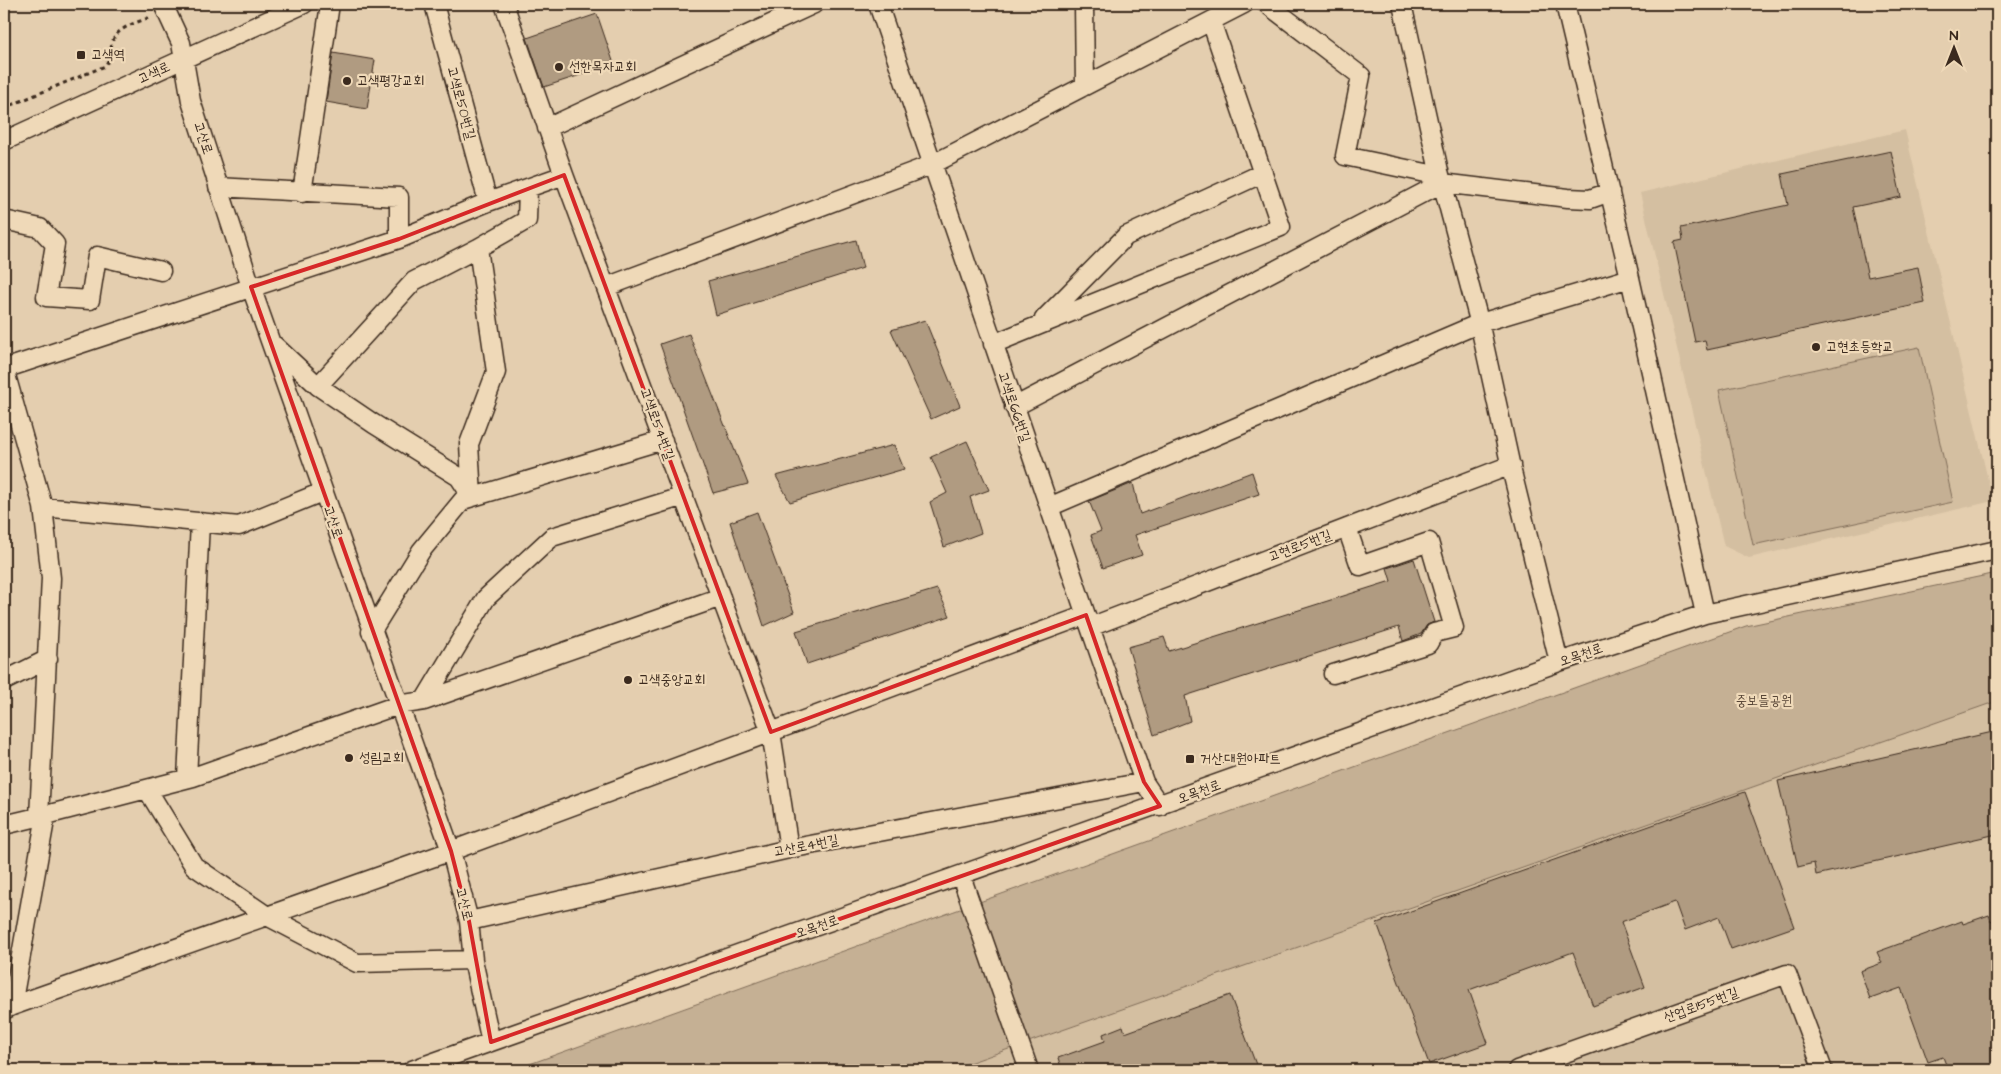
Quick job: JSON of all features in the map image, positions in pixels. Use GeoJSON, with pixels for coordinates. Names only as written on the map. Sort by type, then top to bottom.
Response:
{"type":"FeatureCollection","features":[{"type":"Feature","properties":{"kind":"street","name":"고산로"},"geometry":{"type":"LineString","coordinates":[[164,4],[182,43],[191,101],[251,287],[371,632],[450,851],[469,921],[473,960],[491,1042]]}},
{"type":"Feature","properties":{"kind":"street","name":"고색로"},"geometry":{"type":"LineString","coordinates":[[4,141],[304,4]]}},
{"type":"Feature","properties":{"kind":"street"},"geometry":{"type":"LineString","coordinates":[[302,192],[330,4]]}},
{"type":"Feature","properties":{"kind":"street","name":"고색로50번길"},"geometry":{"type":"LineString","coordinates":[[434,4],[488,202]]}},
{"type":"Feature","properties":{"kind":"street","name":"고색로54번길"},"geometry":{"type":"LineString","coordinates":[[504,4],[564,175],[771,732],[789,849]]}},
{"type":"Feature","properties":{"kind":"street"},"geometry":{"type":"LineString","coordinates":[[547,128],[814,4]]}},
{"type":"Feature","properties":{"kind":"street","name":"고색로66번길"},"geometry":{"type":"LineString","coordinates":[[878,4],[992,344],[1144,782],[1160,806]]}},
{"type":"Feature","properties":{"kind":"street"},"geometry":{"type":"LineString","coordinates":[[1084,4],[1085,86]]}},
{"type":"Feature","properties":{"kind":"street"},"geometry":{"type":"LineString","coordinates":[[606,287],[931,165],[1244,4]]}},
{"type":"Feature","properties":{"kind":"street"},"geometry":{"type":"LineString","coordinates":[[1267,4],[1361,76],[1345,156],[1441,180],[1568,198],[1590,198],[1610,192]]}},
{"type":"Feature","properties":{"kind":"street"},"geometry":{"type":"LineString","coordinates":[[1402,4],[1441,180],[1480,323],[1511,465],[1559,662]]}},
{"type":"Feature","properties":{"kind":"street"},"geometry":{"type":"LineString","coordinates":[[1565,4],[1630,278],[1706,614]]}},
{"type":"Feature","properties":{"kind":"street"},"geometry":{"type":"LineString","coordinates":[[992,344],[1280,227],[1211,21]]}},
{"type":"Feature","properties":{"kind":"street"},"geometry":{"type":"LineString","coordinates":[[1039,325],[1126,236],[1262,173]]}},
{"type":"Feature","properties":{"kind":"street"},"geometry":{"type":"LineString","coordinates":[[8,1008],[43,816],[52,578],[43,507],[4,369],[399,239],[488,202],[564,175]]}},
{"type":"Feature","properties":{"kind":"street"},"geometry":{"type":"LineString","coordinates":[[1014,407],[1441,180]]}},
{"type":"Feature","properties":{"kind":"street"},"geometry":{"type":"LineString","coordinates":[[218,187],[399,197],[399,239]]}},
{"type":"Feature","properties":{"kind":"street"},"geometry":{"type":"LineString","coordinates":[[318,386],[414,281],[527,220],[528,189]]}},
{"type":"Feature","properties":{"kind":"street"},"geometry":{"type":"LineString","coordinates":[[4,220],[40,228],[55,244],[46,297],[90,300],[97,256],[161,271]]}},
{"type":"Feature","properties":{"kind":"street"},"geometry":{"type":"LineString","coordinates":[[472,497],[470,444],[496,372],[478,248]]}},
{"type":"Feature","properties":{"kind":"street"},"geometry":{"type":"LineString","coordinates":[[1049,507],[1480,323],[1630,278]]}},
{"type":"Feature","properties":{"kind":"street"},"geometry":{"type":"LineString","coordinates":[[272,343],[318,386],[374,424],[459,477],[472,497]]}},
{"type":"Feature","properties":{"kind":"street"},"geometry":{"type":"LineString","coordinates":[[371,632],[420,551],[462,500],[663,440]]}},
{"type":"Feature","properties":{"kind":"street","name":"고현로5번길"},"geometry":{"type":"LineString","coordinates":[[8,1008],[450,851],[771,732],[1348,528],[1511,465]]}},
{"type":"Feature","properties":{"kind":"street"},"geometry":{"type":"LineString","coordinates":[[43,507],[238,526],[322,492]]}},
{"type":"Feature","properties":{"kind":"street"},"geometry":{"type":"LineString","coordinates":[[424,701],[486,598],[552,537],[684,496]]}},
{"type":"Feature","properties":{"kind":"street"},"geometry":{"type":"LineString","coordinates":[[187,778],[200,523]]}},
{"type":"Feature","properties":{"kind":"street"},"geometry":{"type":"LineString","coordinates":[[1333,674],[1428,644],[1434,633],[1454,628],[1460,620],[1429,542],[1360,566],[1348,528]]}},
{"type":"Feature","properties":{"kind":"street","name":"오목천로"},"geometry":{"type":"LineString","coordinates":[[412,1070],[1160,806],[1559,662],[1706,614],[1997,550]]}},
{"type":"Feature","properties":{"kind":"street"},"geometry":{"type":"LineString","coordinates":[[4,825],[187,778],[398,705],[424,701],[721,597]]}},
{"type":"Feature","properties":{"kind":"street"},"geometry":{"type":"LineString","coordinates":[[4,680],[48,659]]}},
{"type":"Feature","properties":{"kind":"street","name":"고산로4번길"},"geometry":{"type":"LineString","coordinates":[[469,921],[789,849],[1144,782]]}},
{"type":"Feature","properties":{"kind":"street"},"geometry":{"type":"LineString","coordinates":[[147,789],[194,866],[267,916],[356,963],[473,960]]}},
{"type":"Feature","properties":{"kind":"street"},"geometry":{"type":"LineString","coordinates":[[961,876],[1029,1070]]}},
{"type":"Feature","properties":{"kind":"street","name":"산업로155번길"},"geometry":{"type":"LineString","coordinates":[[1518,1070],[1787,974],[1823,1070]]}},
{"type":"Feature","properties":{"kind":"path"},"geometry":{"type":"LineString","coordinates":[[4,108],[105,66],[112,54],[115,36],[123,28],[146,19]]}},
{"type":"Feature","properties":{"kind":"highlighted area"},"geometry":{"type":"Polygon","coordinates":[[[564,175],[771,732],[1086,615],[1144,782],[1160,806],[491,1042],[469,921],[451,851],[251,287],[399,239],[564,175]]]}},
{"type":"Feature","properties":{"kind":"shaded area","name":"고현초등학교"},"geometry":{"type":"Polygon","coordinates":[[[1905,130],[1993,501],[1749,558],[1724,546],[1640,193],[1905,130]]]}},
{"type":"Feature","properties":{"kind":"shaded area"},"geometry":{"type":"Polygon","coordinates":[[[1997,701],[1997,1070],[949,1070],[1997,701]]]}},
{"type":"Feature","properties":{"kind":"green space"},"geometry":{"type":"Polygon","coordinates":[[[1919,347],[1953,502],[1753,545],[1719,390],[1919,347]]]}},
{"type":"Feature","properties":{"kind":"green space","name":"중보들공원"},"geometry":{"type":"Polygon","coordinates":[[[1997,573],[1997,701],[949,1070],[513,1070],[1746,626],[1997,573]]]}},
{"type":"Feature","properties":{"kind":"building"},"geometry":{"type":"Polygon","coordinates":[[[597,14],[614,64],[544,87],[527,38],[597,14]]]}},
{"type":"Feature","properties":{"kind":"building","name":"고색평강교회"},"geometry":{"type":"Polygon","coordinates":[[[333,53],[375,60],[367,109],[326,102],[333,53]]]}},
{"type":"Feature","properties":{"kind":"building","name":"고현초등학교"},"geometry":{"type":"Polygon","coordinates":[[[1891,151],[1901,197],[1853,207],[1868,277],[1918,267],[1925,303],[1707,350],[1705,340],[1695,342],[1674,242],[1683,240],[1681,228],[1788,205],[1782,174],[1891,151]]]}},
{"type":"Feature","properties":{"kind":"building"},"geometry":{"type":"Polygon","coordinates":[[[856,240],[863,268],[716,315],[708,281],[856,240]]]}},
{"type":"Feature","properties":{"kind":"building"},"geometry":{"type":"Polygon","coordinates":[[[925,320],[960,406],[931,419],[891,330],[925,320]]]}},
{"type":"Feature","properties":{"kind":"building"},"geometry":{"type":"Polygon","coordinates":[[[689,334],[748,484],[713,493],[660,344],[689,334]]]}},
{"type":"Feature","properties":{"kind":"building"},"geometry":{"type":"Polygon","coordinates":[[[967,441],[989,490],[970,497],[981,533],[944,547],[930,502],[947,493],[931,457],[967,441]]]}},
{"type":"Feature","properties":{"kind":"building"},"geometry":{"type":"Polygon","coordinates":[[[894,445],[904,469],[790,502],[776,476],[894,445]]]}},
{"type":"Feature","properties":{"kind":"building"},"geometry":{"type":"Polygon","coordinates":[[[1252,472],[1259,494],[1135,535],[1142,555],[1103,568],[1091,535],[1101,531],[1089,501],[1133,483],[1140,514],[1252,472]]]}},
{"type":"Feature","properties":{"kind":"building"},"geometry":{"type":"Polygon","coordinates":[[[757,512],[794,612],[764,626],[730,522],[757,512]]]}},
{"type":"Feature","properties":{"kind":"building"},"geometry":{"type":"Polygon","coordinates":[[[1414,559],[1434,622],[1427,625],[1421,634],[1403,641],[1399,627],[1185,696],[1190,721],[1154,735],[1128,647],[1164,637],[1169,651],[1391,581],[1387,568],[1414,559]]]}},
{"type":"Feature","properties":{"kind":"building"},"geometry":{"type":"Polygon","coordinates":[[[937,589],[950,616],[807,664],[796,631],[937,589]]]}},
{"type":"Feature","properties":{"kind":"building"},"geometry":{"type":"Polygon","coordinates":[[[1997,731],[1997,834],[1816,875],[1814,863],[1798,867],[1778,781],[1997,731]]]}},
{"type":"Feature","properties":{"kind":"building"},"geometry":{"type":"Polygon","coordinates":[[[1745,792],[1794,927],[1731,949],[1719,917],[1685,930],[1675,902],[1621,922],[1645,987],[1593,1006],[1573,952],[1469,990],[1488,1043],[1429,1064],[1377,923],[1745,792]]]}},
{"type":"Feature","properties":{"kind":"building"},"geometry":{"type":"Polygon","coordinates":[[[1989,915],[1991,921],[1997,918],[1997,1070],[1948,1070],[1943,1057],[1928,1062],[1901,988],[1870,999],[1860,971],[1882,963],[1877,952],[1962,921],[1963,924],[1989,915]]]}},
{"type":"Feature","properties":{"kind":"building"},"geometry":{"type":"Polygon","coordinates":[[[1230,995],[1258,1070],[1062,1070],[1058,1058],[1105,1041],[1103,1034],[1123,1026],[1125,1033],[1230,995]]]}},
{"type":"Feature","properties":{"kind":"place","name":"고색역"},"geometry":{"type":"Point","coordinates":[81,55]}},
{"type":"Feature","properties":{"kind":"place","name":"선한목자교회"},"geometry":{"type":"Point","coordinates":[559,67]}},
{"type":"Feature","properties":{"kind":"place","name":"고색평강교회"},"geometry":{"type":"Point","coordinates":[347,81]}},
{"type":"Feature","properties":{"kind":"place","name":"고현초등학교"},"geometry":{"type":"Point","coordinates":[1816,347]}},
{"type":"Feature","properties":{"kind":"place","name":"고색중앙교회"},"geometry":{"type":"Point","coordinates":[628,680]}},
{"type":"Feature","properties":{"kind":"place","name":"성림교회"},"geometry":{"type":"Point","coordinates":[349,758]}},
{"type":"Feature","properties":{"kind":"place","name":"거산.대원아파트"},"geometry":{"type":"Point","coordinates":[1190,759]}}]}
